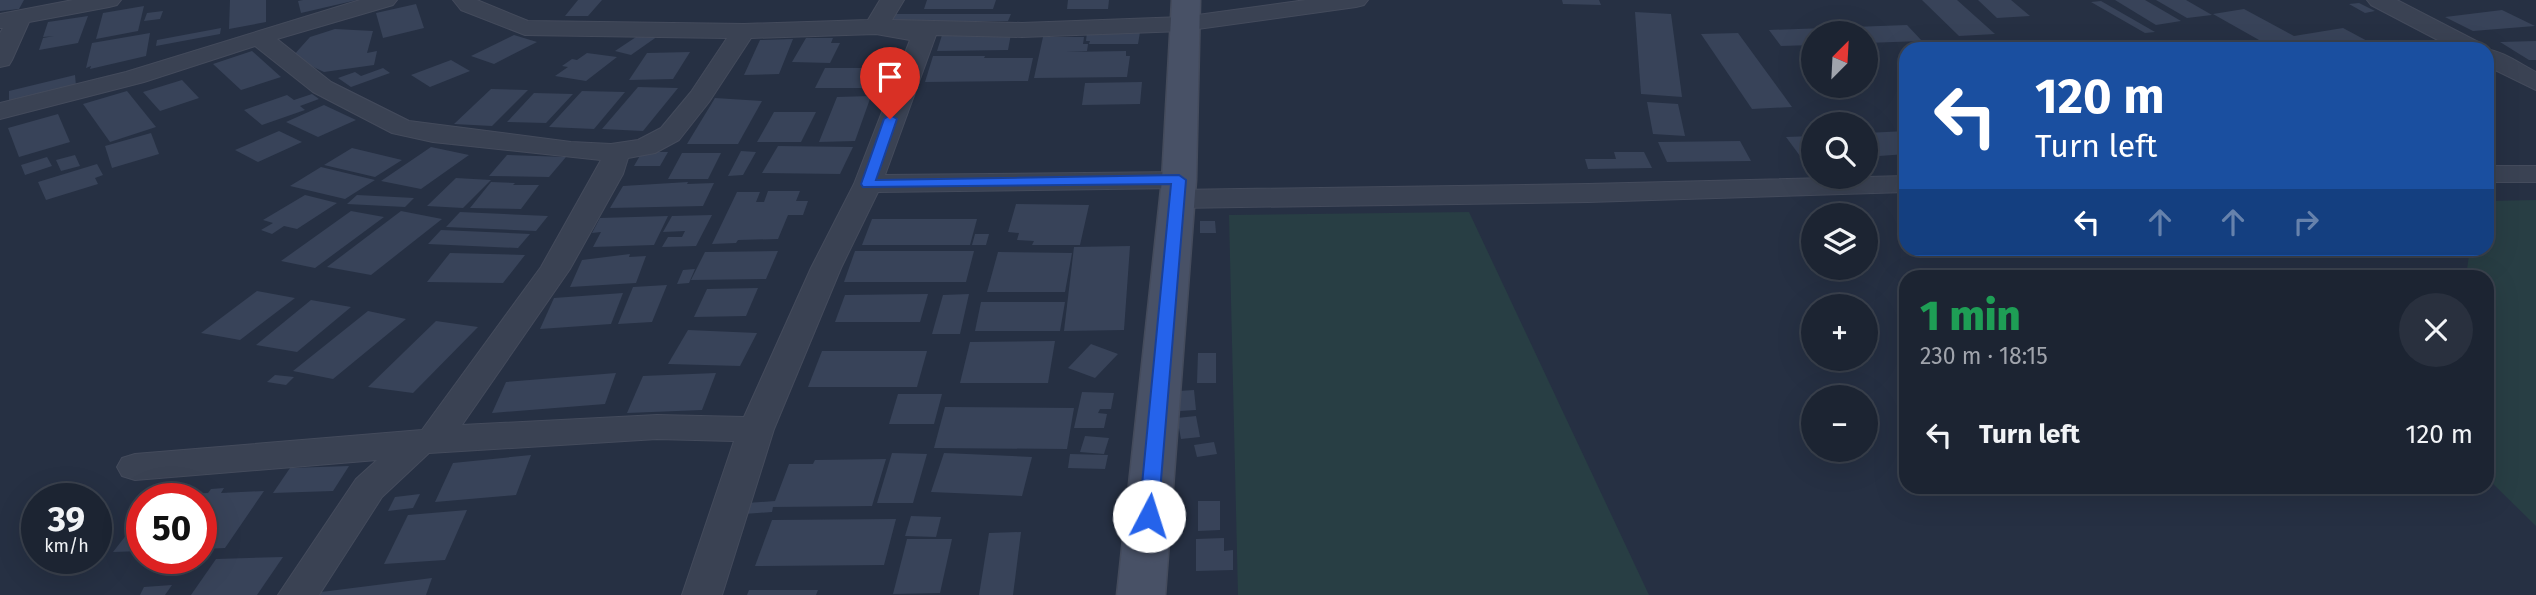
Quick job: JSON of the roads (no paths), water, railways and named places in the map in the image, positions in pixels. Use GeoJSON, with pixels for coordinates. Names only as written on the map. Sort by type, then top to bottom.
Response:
{"type":"FeatureCollection","features":[{"type":"Feature","properties":{"kind":"main road"},"geometry":{"type":"LineString","coordinates":[[1141,595],[1178,189],[1184,12]]}},
{"type":"Feature","properties":{"kind":"street"},"geometry":{"type":"LineString","coordinates":[[0,60],[10,20],[109,0]]}},
{"type":"Feature","properties":{"kind":"street"},"geometry":{"type":"LineString","coordinates":[[0,111],[135,77],[385,0]]}},
{"type":"Feature","properties":{"kind":"street"},"geometry":{"type":"LineString","coordinates":[[465,0],[469,5],[525,27],[744,31],[876,27],[1022,30],[1184,12],[1356,0]]}},
{"type":"Feature","properties":{"kind":"street"},"geometry":{"type":"LineString","coordinates":[[876,27],[892,0]]}},
{"type":"Feature","properties":{"kind":"street"},"geometry":{"type":"LineString","coordinates":[[2379,0],[2460,42]]}},
{"type":"Feature","properties":{"kind":"street"},"geometry":{"type":"LineString","coordinates":[[702,595],[756,429],[826,268],[868,184],[898,98],[925,35],[876,27]]}},
{"type":"Feature","properties":{"kind":"street"},"geometry":{"type":"LineString","coordinates":[[259,37],[322,87],[401,127],[433,134],[570,150],[611,152],[645,147],[670,134],[700,97],[744,31]]}},
{"type":"Feature","properties":{"kind":"street"},"geometry":{"type":"LineString","coordinates":[[2494,60],[2536,82]]}},
{"type":"Feature","properties":{"kind":"street"},"geometry":{"type":"LineString","coordinates":[[298,595],[369,488],[425,442],[555,269],[609,174],[615,159],[611,152]]}},
{"type":"Feature","properties":{"kind":"street"},"geometry":{"type":"LineString","coordinates":[[2494,174],[2536,174]]}},
{"type":"Feature","properties":{"kind":"street"},"geometry":{"type":"LineString","coordinates":[[868,184],[1588,193],[1899,184]]}},
{"type":"Feature","properties":{"kind":"street"},"geometry":{"type":"LineString","coordinates":[[135,467],[425,442],[657,427],[756,429]]}}]}
